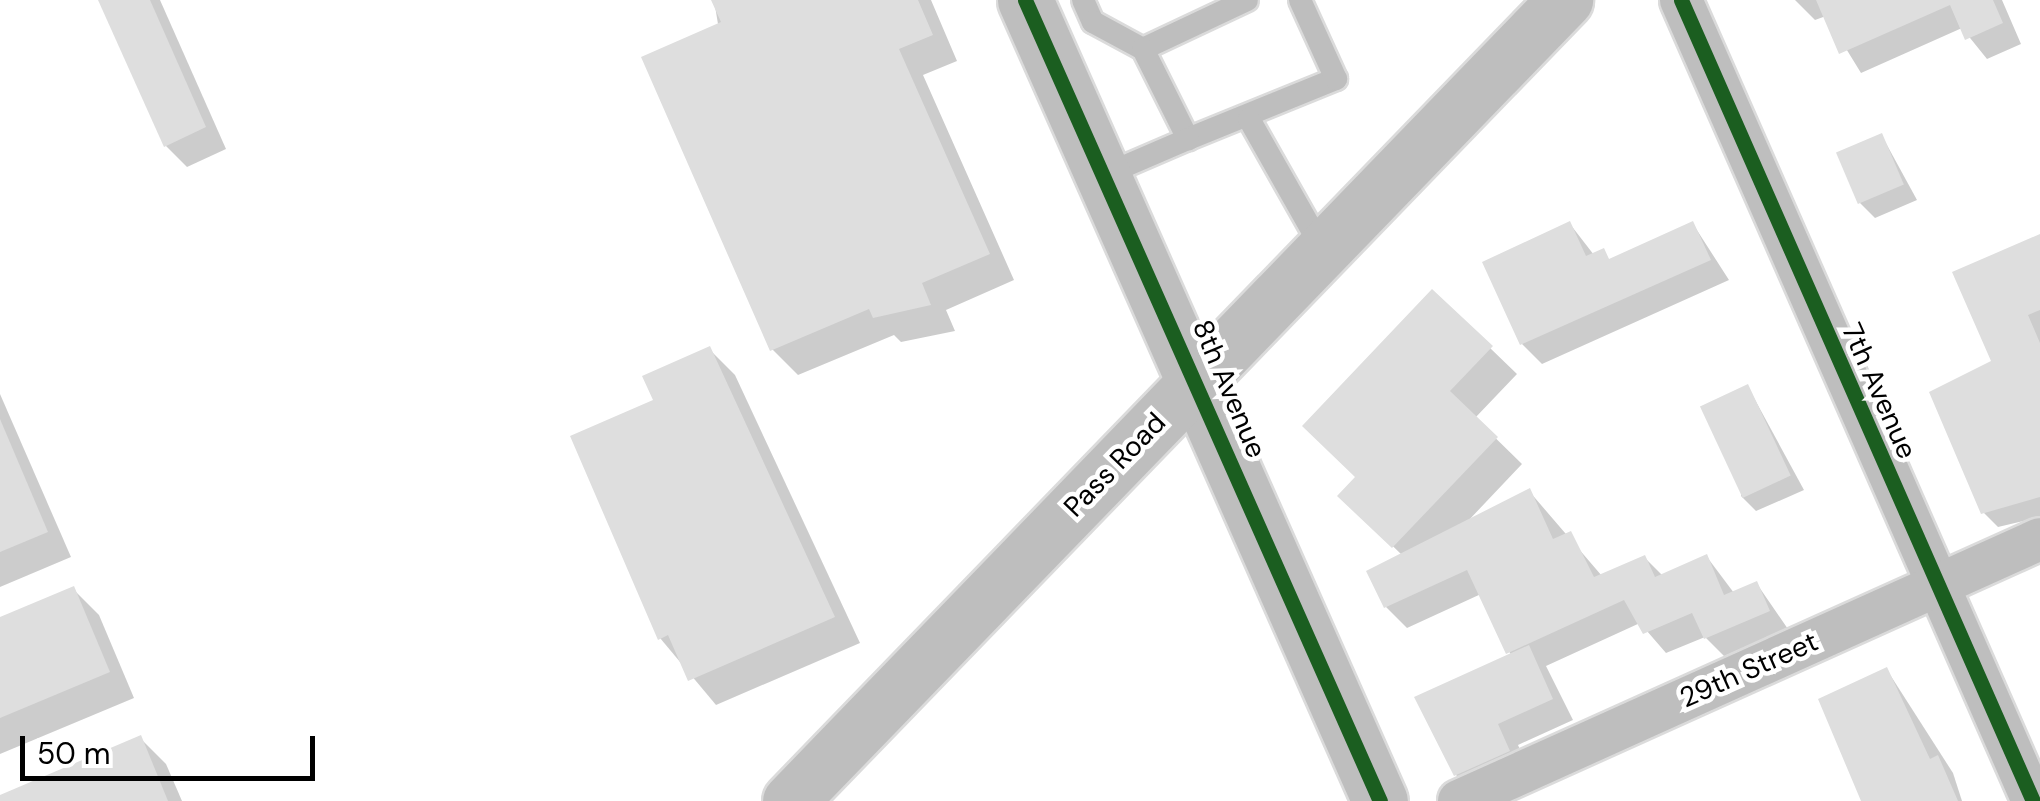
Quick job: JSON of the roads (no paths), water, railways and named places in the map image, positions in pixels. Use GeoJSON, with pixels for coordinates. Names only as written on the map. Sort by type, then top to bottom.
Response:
{"type":"FeatureCollection","features":[{"type":"Feature","properties":{"kind":"main road","name":"8th Avenue"},"geometry":{"type":"LineString","coordinates":[[1025,0],[1109,172],[1380,801]]}},
{"type":"Feature","properties":{"kind":"main road","name":"Pass Road"},"geometry":{"type":"LineString","coordinates":[[790,801],[1565,0]]}},
{"type":"Feature","properties":{"kind":"street","name":"7th Avenue"},"geometry":{"type":"LineString","coordinates":[[1681,0],[2033,801]]}},
{"type":"Feature","properties":{"kind":"street","name":"29th Street"},"geometry":{"type":"LineString","coordinates":[[1459,801],[2040,539]]}},
{"type":"Feature","properties":{"kind":"lane"},"geometry":{"type":"LineString","coordinates":[[1083,0],[1093,22],[1143,50],[1188,139]]}},
{"type":"Feature","properties":{"kind":"lane"},"geometry":{"type":"LineString","coordinates":[[1143,50],[1247,0]]}},
{"type":"Feature","properties":{"kind":"lane"},"geometry":{"type":"LineString","coordinates":[[1109,172],[1249,118],[1336,79],[1300,0]]}},
{"type":"Feature","properties":{"kind":"lane"},"geometry":{"type":"LineString","coordinates":[[1249,118],[1323,250]]}}]}
